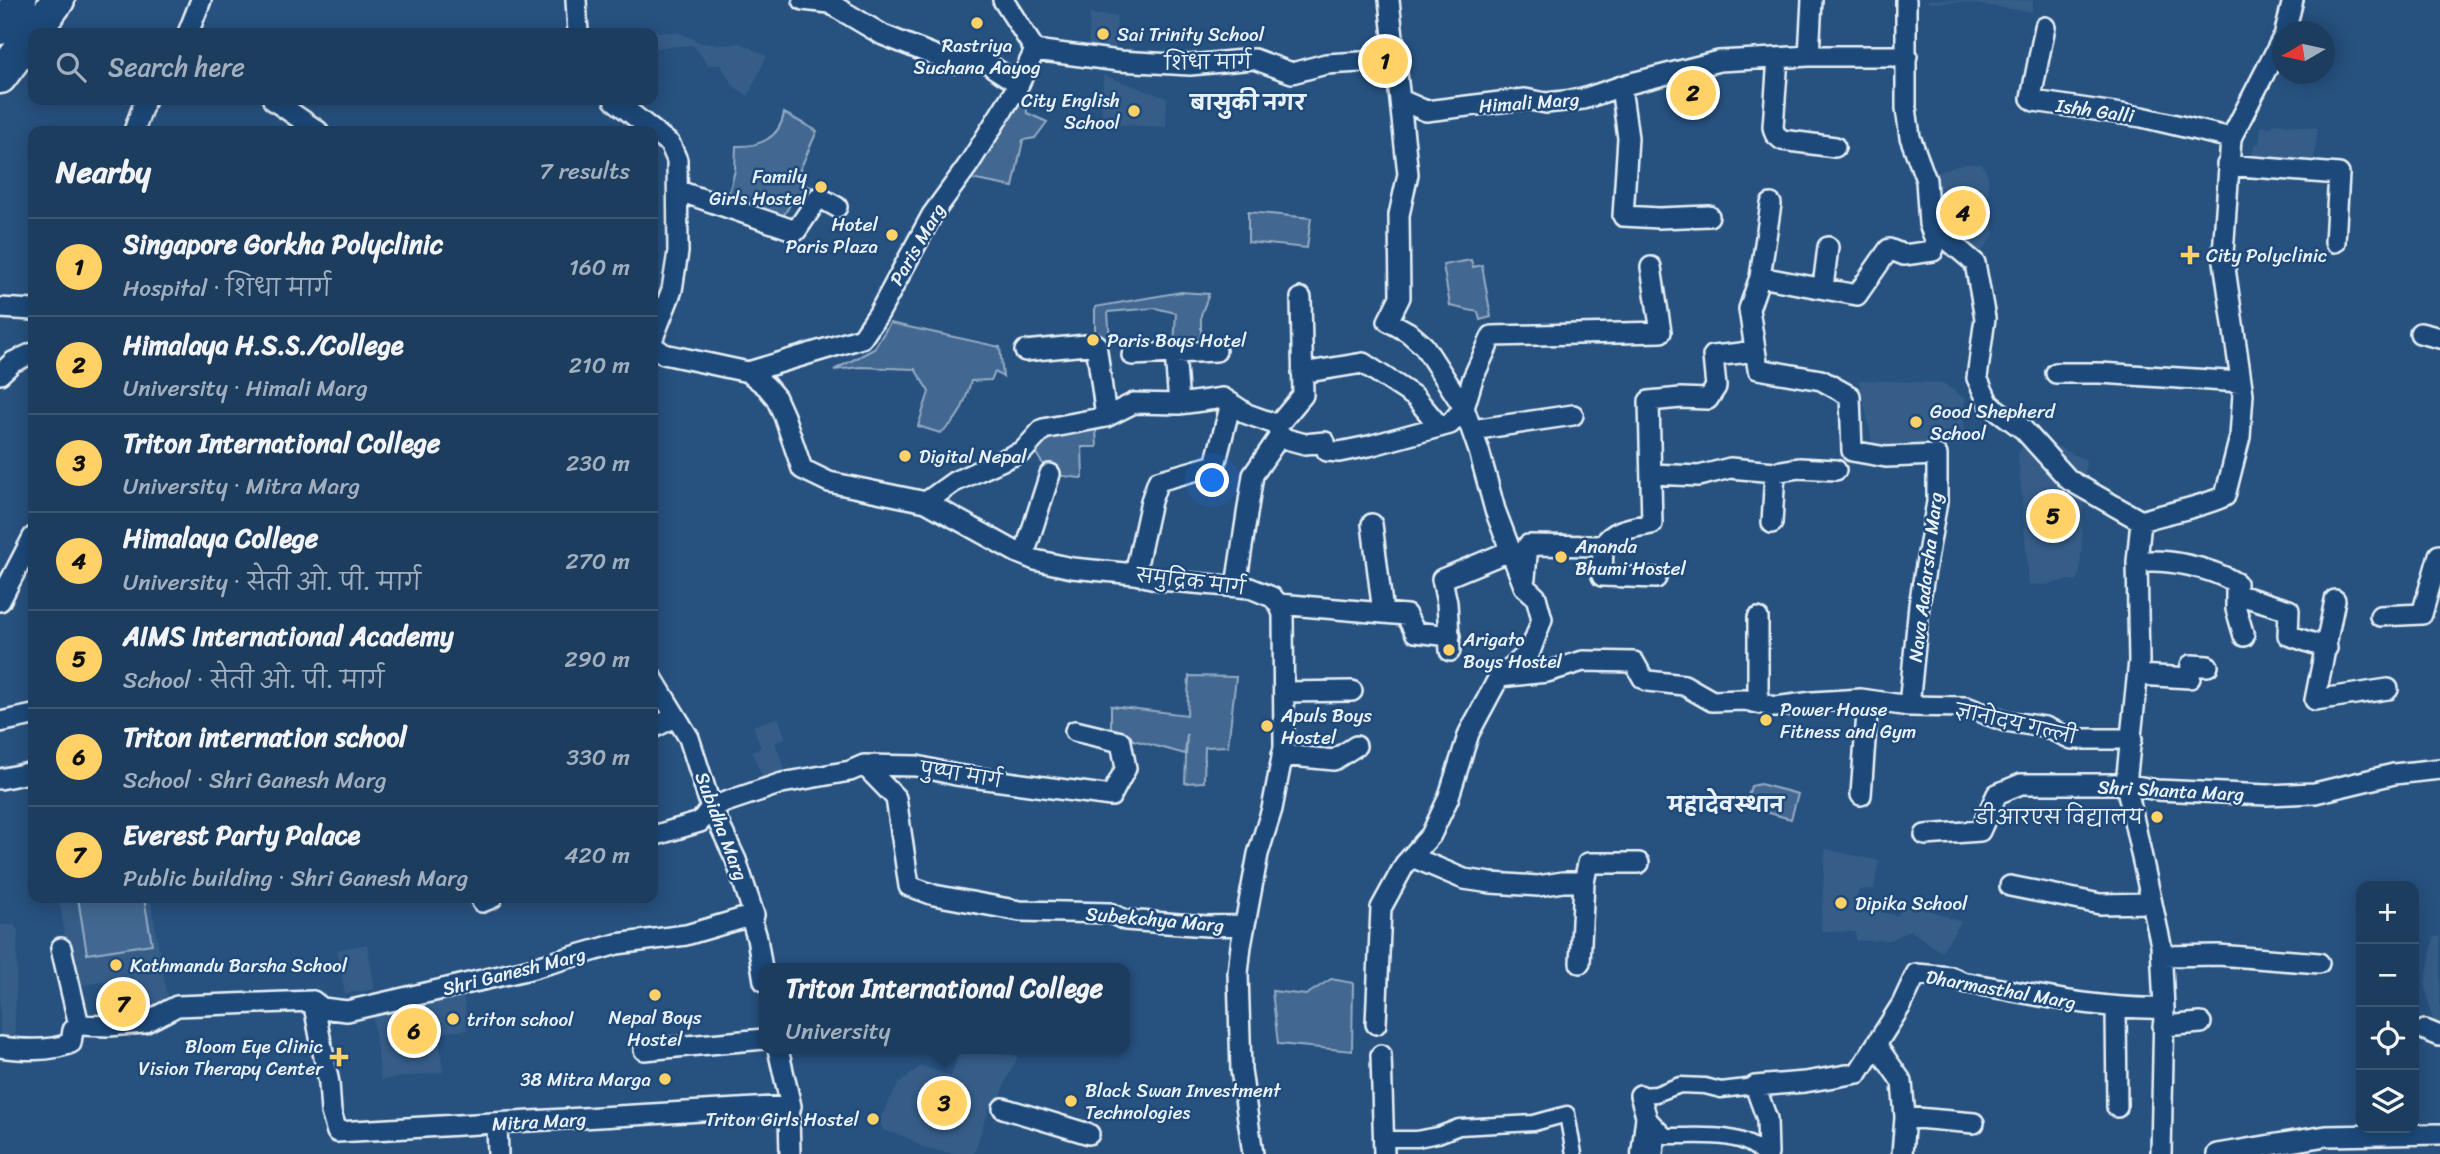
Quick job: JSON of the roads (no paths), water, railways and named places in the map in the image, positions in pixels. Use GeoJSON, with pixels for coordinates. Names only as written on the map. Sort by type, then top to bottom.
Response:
{"type":"FeatureCollection","features":[{"type":"Feature","properties":{"kind":"highway"},"geometry":{"type":"LineString","coordinates":[[0,28],[20,0]]}},
{"type":"Feature","properties":{"kind":"highway"},"geometry":{"type":"LineString","coordinates":[[37,28],[58,0]]}},
{"type":"Feature","properties":{"kind":"highway"},"geometry":{"type":"LineString","coordinates":[[0,77],[28,40]]}},
{"type":"Feature","properties":{"kind":"street"},"geometry":{"type":"LineString","coordinates":[[190,28],[201,0]]}},
{"type":"Feature","properties":{"kind":"street"},"geometry":{"type":"LineString","coordinates":[[576,0],[578,28]]}},
{"type":"Feature","properties":{"kind":"street"},"geometry":{"type":"LineString","coordinates":[[803,0],[829,3],[883,35],[954,63],[967,57],[982,57],[993,68],[1019,84]]}},
{"type":"Feature","properties":{"kind":"street"},"geometry":{"type":"LineString","coordinates":[[1003,0],[1035,50]]}},
{"type":"Feature","properties":{"kind":"street"},"geometry":{"type":"LineString","coordinates":[[1376,1024],[1381,908],[1390,888],[1431,835],[1448,799],[1469,733],[1499,677],[1530,652],[1542,619],[1536,597],[1524,586],[1495,510],[1464,408],[1424,346],[1408,332],[1388,321],[1400,297],[1399,215],[1408,174],[1389,0]]}},
{"type":"Feature","properties":{"kind":"street"},"geometry":{"type":"LineString","coordinates":[[1809,56],[1812,0]]}},
{"type":"Feature","properties":{"kind":"street"},"geometry":{"type":"LineString","coordinates":[[1760,276],[1857,295],[1889,249],[1905,255],[1933,251],[1936,242],[1929,224],[1926,180],[1910,137],[1906,108],[1906,0]]}},
{"type":"Feature","properties":{"kind":"street"},"geometry":{"type":"LineString","coordinates":[[2288,21],[2293,0]]}},
{"type":"Feature","properties":{"kind":"street","name":"Ishh Galli"},"geometry":{"type":"LineString","coordinates":[[2045,27],[2031,87],[2031,98],[2034,101],[2142,117],[2231,138]]}},
{"type":"Feature","properties":{"kind":"street","name":"Paris Marg"},"geometry":{"type":"LineString","coordinates":[[748,372],[862,338],[879,313],[932,215],[969,164],[1019,84],[1035,50]]}},
{"type":"Feature","properties":{"kind":"street","name":"शिधा मार्ग"},"geometry":{"type":"LineString","coordinates":[[1035,50],[1119,61],[1190,65],[1254,59],[1292,73],[1326,64],[1395,60]]}},
{"type":"Feature","properties":{"kind":"street","name":"Himali Marg"},"geometry":{"type":"LineString","coordinates":[[1401,100],[1426,111],[1525,99],[1546,103],[1583,99],[1719,61],[1809,56],[1907,56]]}},
{"type":"Feature","properties":{"kind":"street"},"geometry":{"type":"LineString","coordinates":[[1778,58],[1773,127],[1775,134],[1782,140],[1835,147]]}},
{"type":"Feature","properties":{"kind":"street"},"geometry":{"type":"LineString","coordinates":[[1929,224],[1975,263],[1985,318],[1978,378],[1989,404],[2024,429],[2069,480],[2141,521],[2205,505],[2225,496],[2240,437],[2243,394],[2223,254],[2227,165],[2231,138],[2272,60]]}},
{"type":"Feature","properties":{"kind":"street"},"geometry":{"type":"LineString","coordinates":[[1621,87],[1628,138],[1623,216],[1709,216]]}},
{"type":"Feature","properties":{"kind":"street"},"geometry":{"type":"LineString","coordinates":[[135,126],[143,105]]}},
{"type":"Feature","properties":{"kind":"street"},"geometry":{"type":"LineString","coordinates":[[279,105],[310,126]]}},
{"type":"Feature","properties":{"kind":"street"},"geometry":{"type":"LineString","coordinates":[[620,105],[647,126]]}},
{"type":"Feature","properties":{"kind":"street"},"geometry":{"type":"LineString","coordinates":[[658,135],[670,144],[677,160],[679,191],[678,252],[672,290],[658,327]]}},
{"type":"Feature","properties":{"kind":"street"},"geometry":{"type":"LineString","coordinates":[[2227,165],[2339,174],[2335,242]]}},
{"type":"Feature","properties":{"kind":"street"},"geometry":{"type":"LineString","coordinates":[[679,191],[796,230],[819,197],[837,207]]}},
{"type":"Feature","properties":{"kind":"street"},"geometry":{"type":"LineString","coordinates":[[1656,578],[1602,576],[1603,546],[1608,538],[1624,529],[1652,524],[1649,401],[1708,399],[1716,387],[1713,356],[1755,349],[1749,309],[1760,276],[1771,204]]}},
{"type":"Feature","properties":{"kind":"street"},"geometry":{"type":"LineString","coordinates":[[1823,288],[1828,247]]}},
{"type":"Feature","properties":{"kind":"street"},"geometry":{"type":"LineString","coordinates":[[926,502],[954,482],[1023,451],[1043,429],[1106,417],[1134,403],[1179,404],[1223,398],[1247,415],[1305,444],[1325,442],[1327,451],[1339,452],[1450,424],[1464,408],[1473,378],[1492,336],[1661,332],[1651,267]]}},
{"type":"Feature","properties":{"kind":"street"},"geometry":{"type":"LineString","coordinates":[[1236,586],[1253,475],[1303,395],[1301,298]]}},
{"type":"Feature","properties":{"kind":"street"},"geometry":{"type":"LineString","coordinates":[[0,308],[28,310]]}},
{"type":"Feature","properties":{"kind":"street"},"geometry":{"type":"LineString","coordinates":[[2420,333],[2440,338]]}},
{"type":"Feature","properties":{"kind":"street"},"geometry":{"type":"LineString","coordinates":[[1025,351],[1096,344],[1106,417]]}},
{"type":"Feature","properties":{"kind":"street"},"geometry":{"type":"LineString","coordinates":[[658,347],[663,354],[748,372]]}},
{"type":"Feature","properties":{"kind":"street","name":"Nava Aadarsha Marg"},"geometry":{"type":"LineString","coordinates":[[1755,349],[1758,369],[1821,380],[1850,396],[1852,452],[1886,457],[1937,455],[1937,502],[1919,605],[1909,706]]}},
{"type":"Feature","properties":{"kind":"street"},"geometry":{"type":"LineString","coordinates":[[1132,355],[1216,351]]}},
{"type":"Feature","properties":{"kind":"street"},"geometry":{"type":"LineString","coordinates":[[1175,353],[1179,404]]}},
{"type":"Feature","properties":{"kind":"street"},"geometry":{"type":"LineString","coordinates":[[0,373],[13,362],[28,355]]}},
{"type":"Feature","properties":{"kind":"street"},"geometry":{"type":"LineString","coordinates":[[1302,373],[1363,363],[1415,397],[1440,427]]}},
{"type":"Feature","properties":{"kind":"street","name":"समुद्रिक मार्ग"},"geometry":{"type":"LineString","coordinates":[[748,372],[776,398],[802,469],[829,482],[926,502],[1024,555],[1072,568],[1135,574],[1160,580],[1236,586],[1262,592],[1279,604]]}},
{"type":"Feature","properties":{"kind":"street"},"geometry":{"type":"LineString","coordinates":[[2056,373],[2100,373],[2241,382]]}},
{"type":"Feature","properties":{"kind":"street"},"geometry":{"type":"LineString","coordinates":[[1135,574],[1151,500],[1158,481],[1215,466],[1231,403]]}},
{"type":"Feature","properties":{"kind":"street"},"geometry":{"type":"LineString","coordinates":[[1472,430],[1573,415]]}},
{"type":"Feature","properties":{"kind":"street"},"geometry":{"type":"LineString","coordinates":[[1651,474],[1699,476],[1730,468],[1775,472],[1798,468],[1836,470]]}},
{"type":"Feature","properties":{"kind":"street"},"geometry":{"type":"LineString","coordinates":[[1772,523],[1775,472]]}},
{"type":"Feature","properties":{"kind":"street"},"geometry":{"type":"LineString","coordinates":[[1024,555],[1050,474]]}},
{"type":"Feature","properties":{"kind":"street"},"geometry":{"type":"LineString","coordinates":[[2141,521],[2137,562],[2137,675],[2126,784],[2162,956],[2164,1017],[2161,1154]]}},
{"type":"Feature","properties":{"kind":"street"},"geometry":{"type":"LineString","coordinates":[[1372,524],[1382,613]]}},
{"type":"Feature","properties":{"kind":"street"},"geometry":{"type":"LineString","coordinates":[[1524,586],[1528,545],[1603,546]]}},
{"type":"Feature","properties":{"kind":"street"},"geometry":{"type":"LineString","coordinates":[[1253,1154],[1241,1070],[1238,974],[1258,854],[1272,809],[1282,755],[1285,692],[1283,614],[1279,604],[1406,615],[1415,632],[1450,644],[1442,579],[1511,550]]}},
{"type":"Feature","properties":{"kind":"street"},"geometry":{"type":"LineString","coordinates":[[0,601],[28,553]]}},
{"type":"Feature","properties":{"kind":"street"},"geometry":{"type":"LineString","coordinates":[[2380,616],[2422,614],[2439,555]]}},
{"type":"Feature","properties":{"kind":"street"},"geometry":{"type":"LineString","coordinates":[[2137,562],[2155,560],[2218,574],[2236,583],[2236,609],[2244,636]]}},
{"type":"Feature","properties":{"kind":"street"},"geometry":{"type":"LineString","coordinates":[[2236,594],[2289,610],[2288,635],[2327,648]]}},
{"type":"Feature","properties":{"kind":"street"},"geometry":{"type":"LineString","coordinates":[[2335,600],[2315,700],[2388,689]]}},
{"type":"Feature","properties":{"kind":"street"},"geometry":{"type":"LineString","coordinates":[[1758,618],[1758,704]]}},
{"type":"Feature","properties":{"kind":"street","name":"ज्ञानोदय गल्ली"},"geometry":{"type":"LineString","coordinates":[[1499,677],[1547,672],[1583,661],[1634,662],[1643,678],[1648,681],[1684,685],[1712,701],[1745,700],[1775,708],[1813,702],[1868,700],[1909,706],[1966,707],[2005,721],[2045,727],[2071,739],[2132,739]]}},
{"type":"Feature","properties":{"kind":"street"},"geometry":{"type":"LineString","coordinates":[[2137,675],[2190,678],[2191,665],[2208,666]]}},
{"type":"Feature","properties":{"kind":"street","name":"Subidha Marg"},"geometry":{"type":"LineString","coordinates":[[658,688],[689,738],[711,807],[736,860],[754,915],[752,921],[761,963]]}},
{"type":"Feature","properties":{"kind":"street"},"geometry":{"type":"LineString","coordinates":[[1285,692],[1352,691]]}},
{"type":"Feature","properties":{"kind":"street"},"geometry":{"type":"LineString","coordinates":[[1861,796],[1868,700]]}},
{"type":"Feature","properties":{"kind":"street"},"geometry":{"type":"LineString","coordinates":[[0,722],[28,716]]}},
{"type":"Feature","properties":{"kind":"street"},"geometry":{"type":"LineString","coordinates":[[658,726],[675,717]]}},
{"type":"Feature","properties":{"kind":"street","name":"पुष्पा मार्ग"},"geometry":{"type":"LineString","coordinates":[[658,835],[701,822],[711,807],[782,783],[850,771],[864,765],[917,766],[956,775],[1111,796],[1126,768],[1121,742],[1075,731]]}},
{"type":"Feature","properties":{"kind":"street"},"geometry":{"type":"LineString","coordinates":[[1282,755],[1334,760],[1356,746]]}},
{"type":"Feature","properties":{"kind":"street","name":"Subekchya Marg"},"geometry":{"type":"LineString","coordinates":[[864,765],[896,798],[909,887],[934,895],[1020,911],[1110,913],[1125,920],[1207,926],[1245,925]]}},
{"type":"Feature","properties":{"kind":"street","name":"Shri Shanta Marg"},"geometry":{"type":"LineString","coordinates":[[1925,835],[1980,831],[1997,794],[2021,784],[2126,784],[2157,790],[2267,795],[2315,793],[2394,774],[2440,769]]}},
{"type":"Feature","properties":{"kind":"street"},"geometry":{"type":"LineString","coordinates":[[0,779],[28,773]]}},
{"type":"Feature","properties":{"kind":"street"},"geometry":{"type":"LineString","coordinates":[[1412,857],[1464,879],[1491,883],[1538,886],[1584,882]]}},
{"type":"Feature","properties":{"kind":"street"},"geometry":{"type":"LineString","coordinates":[[1580,963],[1587,863],[1639,863]]}},
{"type":"Feature","properties":{"kind":"street"},"geometry":{"type":"LineString","coordinates":[[2010,886],[2100,904],[2152,903]]}},
{"type":"Feature","properties":{"kind":"street","name":"Shri Ganesh Marg"},"geometry":{"type":"LineString","coordinates":[[79,1025],[144,1023],[177,1006],[313,1001],[322,1009],[347,1011],[526,970],[617,944],[686,935],[754,915]]}},
{"type":"Feature","properties":{"kind":"street"},"geometry":{"type":"LineString","coordinates":[[0,1047],[30,1049],[62,1047],[71,1043],[74,1030],[79,1025],[61,948]]}},
{"type":"Feature","properties":{"kind":"street"},"geometry":{"type":"LineString","coordinates":[[2162,956],[2218,955],[2319,963]]}},
{"type":"Feature","properties":{"kind":"street","name":"Dharmasthal Marg"},"geometry":{"type":"LineString","coordinates":[[1755,1086],[1858,1073],[1902,1004],[1916,974],[1951,977],[1962,982],[2202,1023]]}},
{"type":"Feature","properties":{"kind":"street","name":"Mitra Marg"},"geometry":{"type":"LineString","coordinates":[[313,1001],[330,1083],[331,1112],[337,1132],[792,1106]]}},
{"type":"Feature","properties":{"kind":"street"},"geometry":{"type":"LineString","coordinates":[[2116,1008],[2117,1107]]}},
{"type":"Feature","properties":{"kind":"street"},"geometry":{"type":"LineString","coordinates":[[644,1050],[759,1039]]}},
{"type":"Feature","properties":{"kind":"street"},"geometry":{"type":"LineString","coordinates":[[1877,1046],[1902,1082],[1905,1117],[1902,1154]]}},
{"type":"Feature","properties":{"kind":"street"},"geometry":{"type":"LineString","coordinates":[[779,1054],[792,1106],[789,1114],[790,1154]]}},
{"type":"Feature","properties":{"kind":"street"},"geometry":{"type":"LineString","coordinates":[[1381,1055],[1383,1147],[1438,1135],[1459,1127],[1534,1123],[1567,1114],[1574,1154]]}},
{"type":"Feature","properties":{"kind":"street"},"geometry":{"type":"LineString","coordinates":[[1642,1104],[1656,1094],[1680,1085],[1721,1090],[1755,1086],[1767,1119],[1768,1154]]}},
{"type":"Feature","properties":{"kind":"street"},"geometry":{"type":"LineString","coordinates":[[1639,1154],[1642,1104]]}},
{"type":"Feature","properties":{"kind":"street"},"geometry":{"type":"LineString","coordinates":[[1642,1104],[1654,1143],[1653,1154]]}},
{"type":"Feature","properties":{"kind":"street"},"geometry":{"type":"LineString","coordinates":[[1642,1104],[1666,1136],[1742,1139],[1755,1145],[1762,1154]]}},
{"type":"Feature","properties":{"kind":"street"},"geometry":{"type":"LineString","coordinates":[[1003,1108],[1089,1134]]}},
{"type":"Feature","properties":{"kind":"street"},"geometry":{"type":"LineString","coordinates":[[1905,1117],[1974,1123]]}},
{"type":"Feature","properties":{"kind":"street"},"geometry":{"type":"LineString","coordinates":[[497,1124],[498,1154]]}},
{"type":"Feature","properties":{"kind":"street"},"geometry":{"type":"LineString","coordinates":[[2217,1154],[2326,1136],[2440,1135]]}},
{"type":"Feature","properties":{"kind":"place","name":"Rastriya Suchana Aayog"},"geometry":{"type":"Point","coordinates":[977,23]}},
{"type":"Feature","properties":{"kind":"place","name":"Sai Trinity School"},"geometry":{"type":"Point","coordinates":[1103,34]}},
{"type":"Feature","properties":{"kind":"place","name":"Singapore Gorkha Polyclinic"},"geometry":{"type":"Point","coordinates":[1385,61]}},
{"type":"Feature","properties":{"kind":"place","name":"Himalaya H.S.S./College"},"geometry":{"type":"Point","coordinates":[1693,93]}},
{"type":"Feature","properties":{"kind":"place","name":"City English School"},"geometry":{"type":"Point","coordinates":[1134,111]}},
{"type":"Feature","properties":{"kind":"place","name":"Family Girls Hostel"},"geometry":{"type":"Point","coordinates":[821,187]}},
{"type":"Feature","properties":{"kind":"place","name":"Himalaya College"},"geometry":{"type":"Point","coordinates":[1963,213]}},
{"type":"Feature","properties":{"kind":"place","name":"Hotel Paris Plaza"},"geometry":{"type":"Point","coordinates":[892,235]}},
{"type":"Feature","properties":{"kind":"place","name":"City Polyclinic"},"geometry":{"type":"Point","coordinates":[2190,255]}},
{"type":"Feature","properties":{"kind":"place","name":"Paris Boys Hotel"},"geometry":{"type":"Point","coordinates":[1093,340]}},
{"type":"Feature","properties":{"kind":"place","name":"Good Shepherd School"},"geometry":{"type":"Point","coordinates":[1916,422]}},
{"type":"Feature","properties":{"kind":"place","name":"Digital Nepal"},"geometry":{"type":"Point","coordinates":[905,456]}},
{"type":"Feature","properties":{"kind":"place","name":"AIMS International Academy"},"geometry":{"type":"Point","coordinates":[2053,516]}},
{"type":"Feature","properties":{"kind":"place","name":"Ananda Bhumi Hostel"},"geometry":{"type":"Point","coordinates":[1561,557]}},
{"type":"Feature","properties":{"kind":"place","name":"Arigato Boys Hostel"},"geometry":{"type":"Point","coordinates":[1449,650]}},
{"type":"Feature","properties":{"kind":"place","name":"Power House Fitness and Gym"},"geometry":{"type":"Point","coordinates":[1766,720]}},
{"type":"Feature","properties":{"kind":"place","name":"Apuls Boys Hostel"},"geometry":{"type":"Point","coordinates":[1267,726]}},
{"type":"Feature","properties":{"kind":"place","name":"डीआरएस विद्यालय"},"geometry":{"type":"Point","coordinates":[2157,817]}},
{"type":"Feature","properties":{"kind":"place","name":"Dipika School"},"geometry":{"type":"Point","coordinates":[1841,903]}},
{"type":"Feature","properties":{"kind":"place","name":"Kathmandu Barsha School"},"geometry":{"type":"Point","coordinates":[116,965]}},
{"type":"Feature","properties":{"kind":"place","name":"Nepal Boys Hostel"},"geometry":{"type":"Point","coordinates":[655,995]}},
{"type":"Feature","properties":{"kind":"place","name":"Everest Party Palace"},"geometry":{"type":"Point","coordinates":[123,1004]}},
{"type":"Feature","properties":{"kind":"place","name":"triton school"},"geometry":{"type":"Point","coordinates":[453,1019]}},
{"type":"Feature","properties":{"kind":"place","name":"Triton internation school"},"geometry":{"type":"Point","coordinates":[414,1031]}},
{"type":"Feature","properties":{"kind":"place","name":"Bloom Eye Clinic Vision Therapy Center"},"geometry":{"type":"Point","coordinates":[339,1057]}},
{"type":"Feature","properties":{"kind":"place","name":"38 Mitra Marga"},"geometry":{"type":"Point","coordinates":[665,1079]}},
{"type":"Feature","properties":{"kind":"place","name":"Black Swan Investment Technologies"},"geometry":{"type":"Point","coordinates":[1071,1101]}},
{"type":"Feature","properties":{"kind":"place","name":"Triton International College"},"geometry":{"type":"Point","coordinates":[944,1103]}},
{"type":"Feature","properties":{"kind":"place","name":"Triton Girls Hostel"},"geometry":{"type":"Point","coordinates":[873,1119]}},
{"type":"Feature","properties":{"kind":"district","name":"बासुकी नगर"},"geometry":{"type":"Point","coordinates":[1248,103]}},
{"type":"Feature","properties":{"kind":"district","name":"महादेवस्थान"},"geometry":{"type":"Point","coordinates":[1726,805]}}]}
